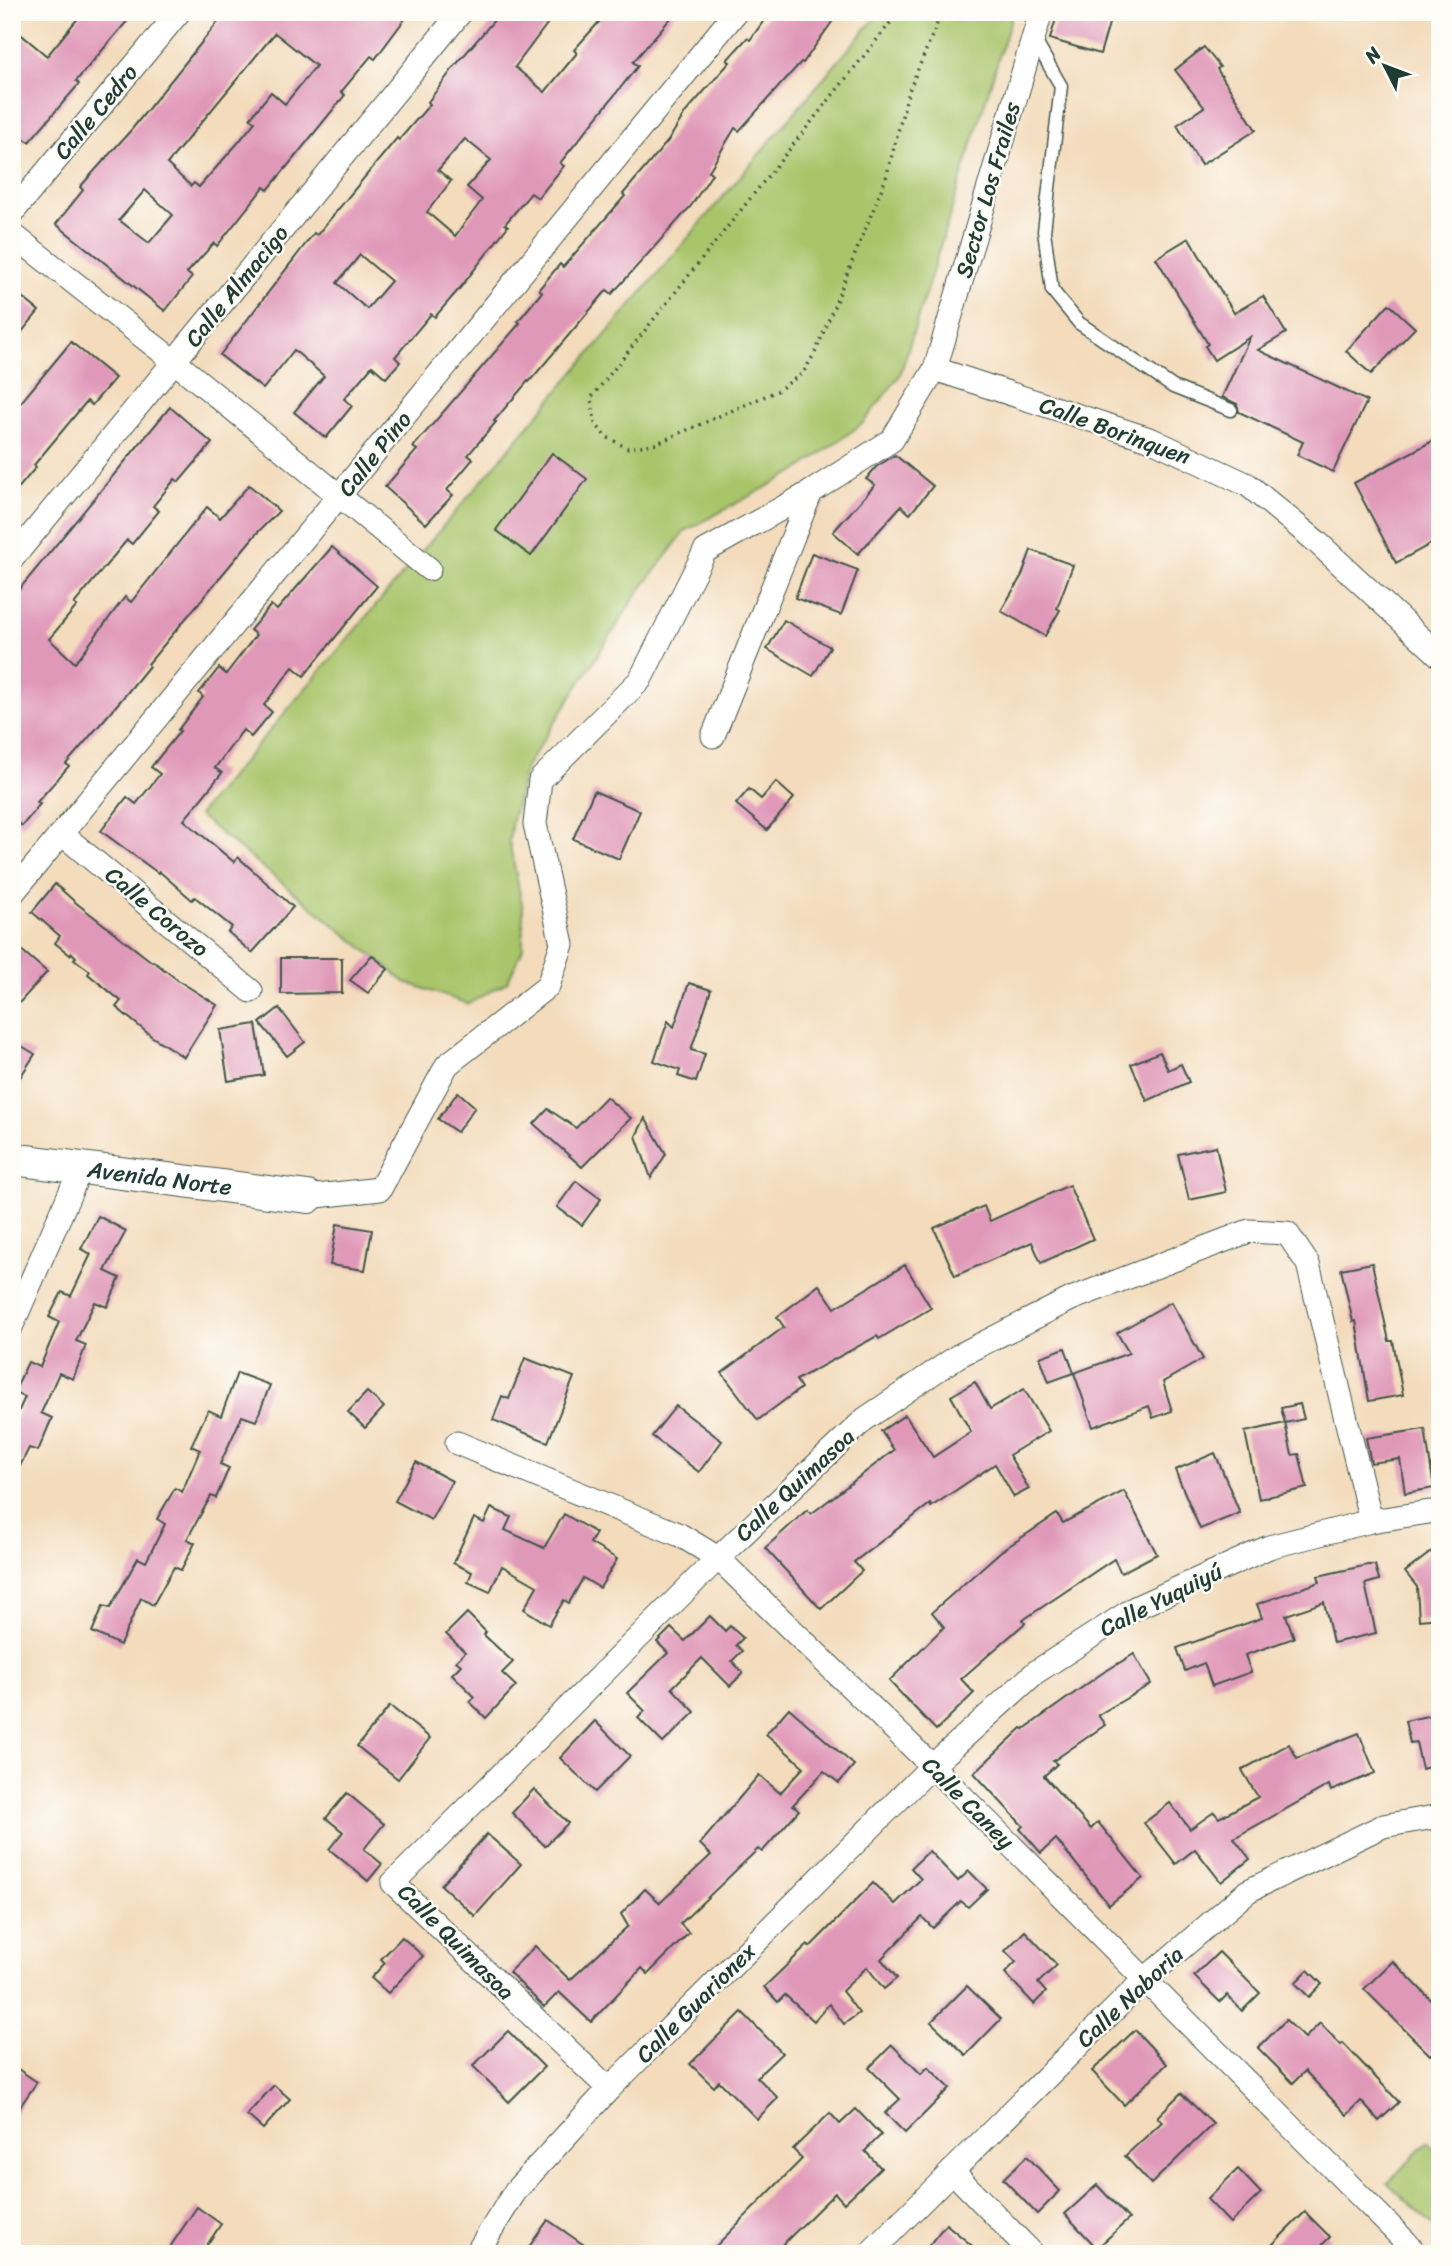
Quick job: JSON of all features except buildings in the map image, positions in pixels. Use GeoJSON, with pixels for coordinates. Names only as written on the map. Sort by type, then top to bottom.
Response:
{"type":"FeatureCollection","features":[{"type":"Feature","properties":{"kind":"street","name":"Calle Cedro"},"geometry":{"type":"LineString","coordinates":[[12,212],[179,12]]}},
{"type":"Feature","properties":{"kind":"street","name":"Calle Almacigo"},"geometry":{"type":"LineString","coordinates":[[12,559],[461,12]]}},
{"type":"Feature","properties":{"kind":"street","name":"Calle Pino"},"geometry":{"type":"LineString","coordinates":[[12,894],[736,12]]}},
{"type":"Feature","properties":{"kind":"street","name":"Sector Los Frailes"},"geometry":{"type":"LineString","coordinates":[[811,492],[892,440],[935,369],[1041,12]]}},
{"type":"Feature","properties":{"kind":"street"},"geometry":{"type":"LineString","coordinates":[[12,234],[175,362],[429,569]]}},
{"type":"Feature","properties":{"kind":"street","name":"Calle Borinquen"},"geometry":{"type":"LineString","coordinates":[[935,369],[1153,440],[1248,485],[1317,542],[1440,656]]}},
{"type":"Feature","properties":{"kind":"street"},"geometry":{"type":"LineString","coordinates":[[713,736],[811,492]]}},
{"type":"Feature","properties":{"kind":"street"},"geometry":{"type":"LineString","coordinates":[[308,1196],[380,1189],[447,1065],[548,986],[562,944],[535,824],[540,780],[640,680],[705,551],[811,492]]}},
{"type":"Feature","properties":{"kind":"street","name":"Calle Corozo"},"geometry":{"type":"LineString","coordinates":[[62,834],[251,991]]}},
{"type":"Feature","properties":{"kind":"street","name":"Avenida Norte"},"geometry":{"type":"LineString","coordinates":[[12,1159],[308,1196]]}},
{"type":"Feature","properties":{"kind":"street"},"geometry":{"type":"LineString","coordinates":[[12,1325],[81,1168]]}},
{"type":"Feature","properties":{"kind":"street","name":"Calle Quimasoa"},"geometry":{"type":"LineString","coordinates":[[609,2089],[393,1883],[718,1558],[865,1419],[958,1356],[1071,1299],[1250,1231],[1287,1233],[1308,1264],[1371,1521]]}},
{"type":"Feature","properties":{"kind":"street","name":"Calle Caney"},"geometry":{"type":"LineString","coordinates":[[457,1443],[680,1535],[718,1558],[932,1766],[1416,2254]]}},
{"type":"Feature","properties":{"kind":"street","name":"Calle Yuquiyú"},"geometry":{"type":"LineString","coordinates":[[932,1766],[1036,1672],[1135,1608],[1269,1547],[1371,1521],[1429,1512]]}},
{"type":"Feature","properties":{"kind":"street","name":"Calle Guarionex"},"geometry":{"type":"LineString","coordinates":[[476,2254],[516,2190],[609,2089],[932,1766]]}},
{"type":"Feature","properties":{"kind":"street","name":"Calle Naboria"},"geometry":{"type":"LineString","coordinates":[[869,2254],[1144,1980],[1248,1891],[1383,1826],[1440,1816]]}},
{"type":"Feature","properties":{"kind":"street"},"geometry":{"type":"LineString","coordinates":[[952,2171],[1033,2254]]}},
{"type":"Feature","properties":{"kind":"lane"},"geometry":{"type":"LineString","coordinates":[[1033,37],[1061,86],[1044,231],[1052,290],[1079,323],[1173,387],[1231,410]]}},
{"type":"Feature","properties":{"kind":"path"},"geometry":{"type":"LineString","coordinates":[[899,12],[598,387],[591,398],[591,407],[594,423],[605,436],[627,448],[655,444],[777,391],[803,373],[816,351],[886,178],[908,93],[942,12]]}},
{"type":"Feature","properties":{"kind":"green space"},"geometry":{"type":"Polygon","coordinates":[[[880,12],[1013,12],[900,375],[863,423],[798,470],[685,531],[635,597],[526,767],[509,841],[523,909],[523,949],[507,982],[468,1004],[405,982],[198,815],[880,12]]]}},
{"type":"Feature","properties":{"kind":"green space"},"geometry":{"type":"Polygon","coordinates":[[[1428,2142],[1440,2153],[1440,2233],[1388,2183],[1428,2142]]]}}]}
